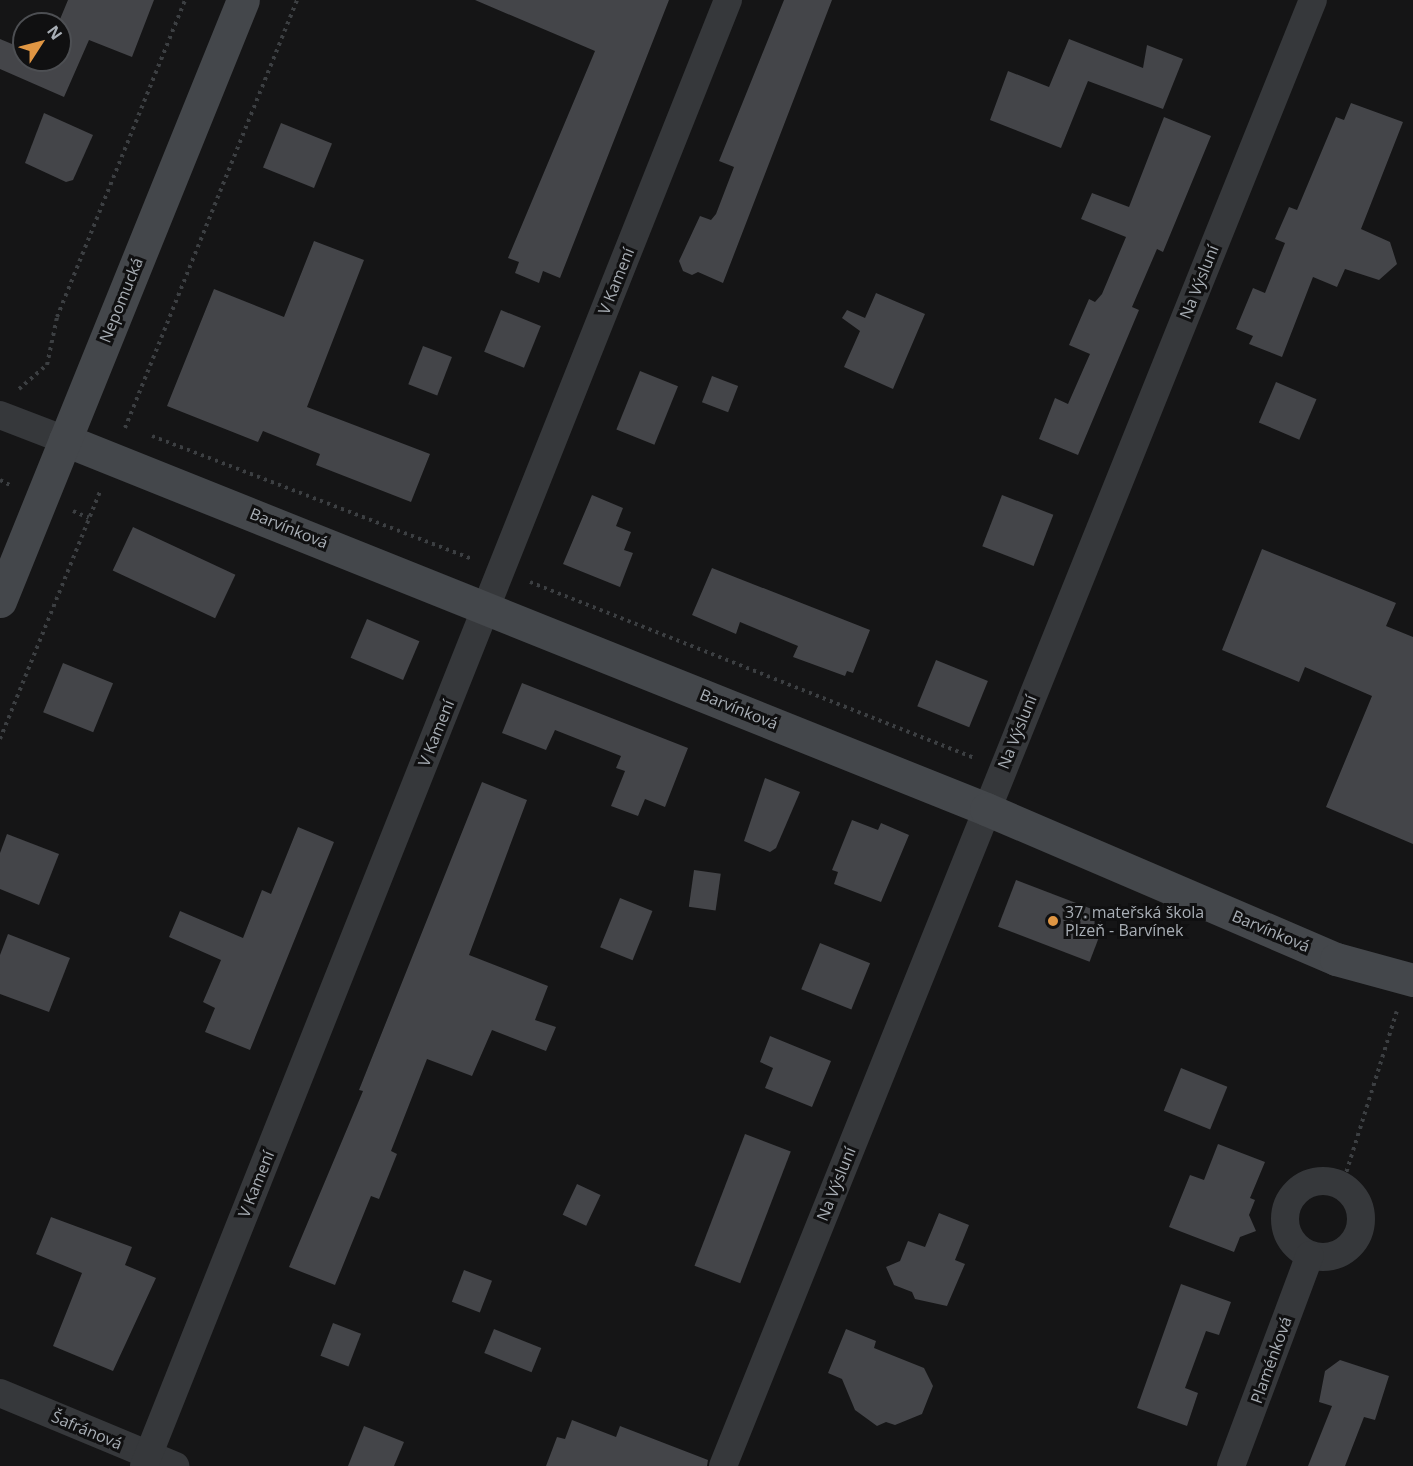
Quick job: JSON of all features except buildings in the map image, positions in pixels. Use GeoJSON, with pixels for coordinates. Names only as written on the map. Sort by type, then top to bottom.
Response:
{"type":"FeatureCollection","features":[{"type":"Feature","properties":{"kind":"street","name":"Nepomucká"},"geometry":{"type":"LineString","coordinates":[[0,601],[243,0]]}},
{"type":"Feature","properties":{"kind":"street","name":"V Kamení"},"geometry":{"type":"LineString","coordinates":[[146,1461],[728,0]]}},
{"type":"Feature","properties":{"kind":"street","name":"Na Výsluní"},"geometry":{"type":"LineString","coordinates":[[723,1466],[1313,0]]}},
{"type":"Feature","properties":{"kind":"street"},"geometry":{"type":"LineString","coordinates":[[0,415],[65,440]]}},
{"type":"Feature","properties":{"kind":"street","name":"Barvínková"},"geometry":{"type":"LineString","coordinates":[[65,440],[986,808],[1336,959],[1411,980]]}},
{"type":"Feature","properties":{"kind":"street"},"geometry":{"type":"LineString","coordinates":[[1317,1181],[1342,1186],[1358,1204],[1357,1235],[1335,1255],[1310,1255],[1299,1249],[1286,1228],[1288,1203],[1295,1192],[1317,1181]]}},
{"type":"Feature","properties":{"kind":"street","name":"Plaménková"},"geometry":{"type":"LineString","coordinates":[[1231,1466],[1310,1255]]}},
{"type":"Feature","properties":{"kind":"street","name":"Šafránová"},"geometry":{"type":"LineString","coordinates":[[0,1393],[146,1461],[175,1466]]}},
{"type":"Feature","properties":{"kind":"path"},"geometry":{"type":"LineString","coordinates":[[47,364],[57,317],[184,0]]}},
{"type":"Feature","properties":{"kind":"path"},"geometry":{"type":"LineString","coordinates":[[0,739],[297,0]]}},
{"type":"Feature","properties":{"kind":"path"},"geometry":{"type":"LineString","coordinates":[[1342,1186],[1411,980]]}},
{"type":"Feature","properties":{"kind":"place","name":"37. mateřská škola Plzeň - Barvínek"},"geometry":{"type":"Point","coordinates":[1053,921]}}]}
